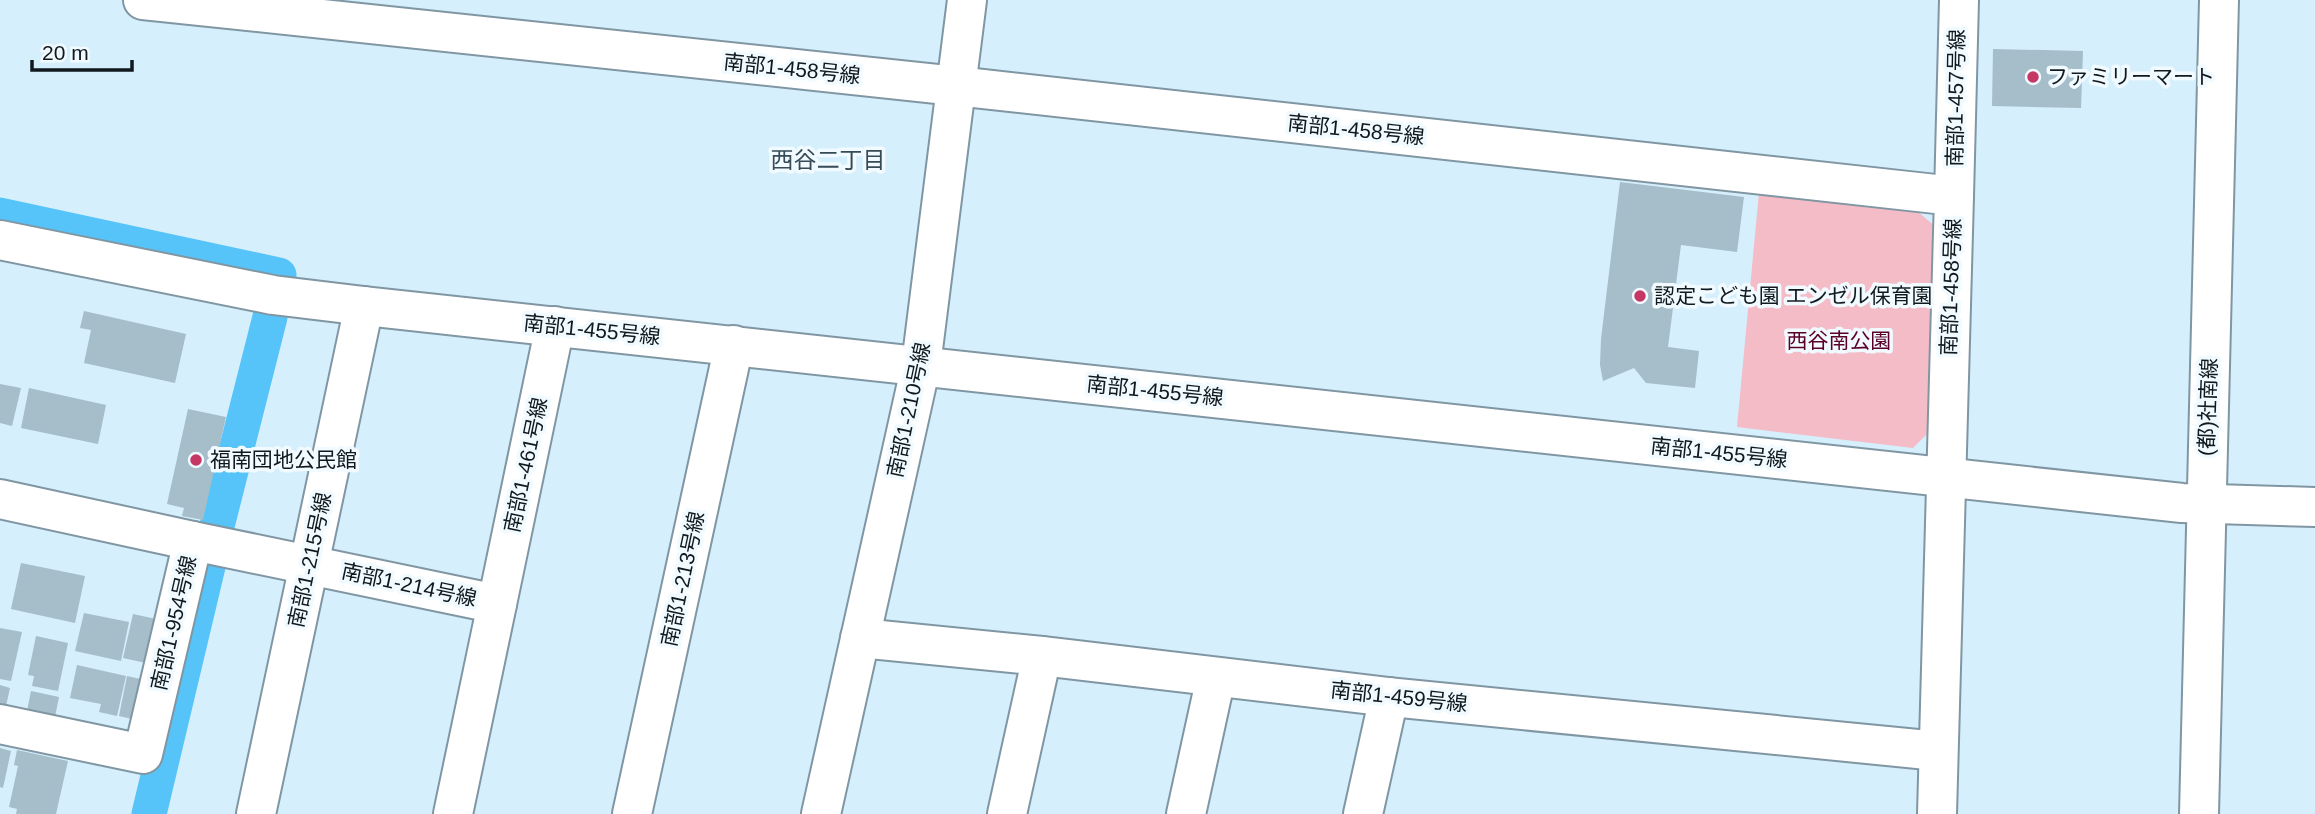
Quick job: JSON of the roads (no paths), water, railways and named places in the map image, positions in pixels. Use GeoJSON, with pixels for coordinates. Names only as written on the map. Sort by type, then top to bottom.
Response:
{"type":"FeatureCollection","features":[{"type":"Feature","properties":{"kind":"street","name":"南部1-458号線"},"geometry":{"type":"LineString","coordinates":[[143,0],[1954,196],[1937,814]]}},
{"type":"Feature","properties":{"kind":"street","name":"南部1-210号線"},"geometry":{"type":"LineString","coordinates":[[821,814],[921,365],[967,0]]}},
{"type":"Feature","properties":{"kind":"street","name":"南部1-457号線"},"geometry":{"type":"LineString","coordinates":[[1954,196],[1959,0]]}},
{"type":"Feature","properties":{"kind":"street","name":"(都)社南線"},"geometry":{"type":"LineString","coordinates":[[2199,814],[2219,0]]}},
{"type":"Feature","properties":{"kind":"street","name":"南部1-455号線"},"geometry":{"type":"LineString","coordinates":[[0,240],[273,295],[364,306],[2205,505],[2315,506]]}},
{"type":"Feature","properties":{"kind":"street","name":"南部1-215号線"},"geometry":{"type":"LineString","coordinates":[[256,814],[364,306]]}},
{"type":"Feature","properties":{"kind":"street","name":"南部1-461号線"},"geometry":{"type":"LineString","coordinates":[[497,604],[555,326]]}},
{"type":"Feature","properties":{"kind":"street","name":"南部1-213号線"},"geometry":{"type":"LineString","coordinates":[[632,814],[734,345]]}},
{"type":"Feature","properties":{"kind":"street","name":"南部1-954号線"},"geometry":{"type":"LineString","coordinates":[[0,499],[193,541],[143,754],[0,724]]}},
{"type":"Feature","properties":{"kind":"street","name":"南部1-214号線"},"geometry":{"type":"LineString","coordinates":[[193,541],[497,604],[453,814]]}},
{"type":"Feature","properties":{"kind":"street","name":"南部1-459号線"},"geometry":{"type":"LineString","coordinates":[[860,638],[1042,656],[1389,697],[1938,751]]}},
{"type":"Feature","properties":{"kind":"street"},"geometry":{"type":"LineString","coordinates":[[1007,814],[1042,656]]}},
{"type":"Feature","properties":{"kind":"street"},"geometry":{"type":"LineString","coordinates":[[1186,814],[1216,677]]}},
{"type":"Feature","properties":{"kind":"street"},"geometry":{"type":"LineString","coordinates":[[1363,814],[1389,697]]}},
{"type":"Feature","properties":{"kind":"waterway"},"geometry":{"type":"LineString","coordinates":[[0,215],[279,275],[279,279]]}},
{"type":"Feature","properties":{"kind":"waterway"},"geometry":{"type":"LineString","coordinates":[[216,530],[270,317]]}},
{"type":"Feature","properties":{"kind":"waterway"},"geometry":{"type":"LineString","coordinates":[[149,814],[210,558]]}},
{"type":"Feature","properties":{"kind":"place","name":"ファミリーマート"},"geometry":{"type":"Point","coordinates":[2033,77]}},
{"type":"Feature","properties":{"kind":"place","name":"認定こども園 エンゼル保育園"},"geometry":{"type":"Point","coordinates":[1640,296]}},
{"type":"Feature","properties":{"kind":"place","name":"福南団地公民館"},"geometry":{"type":"Point","coordinates":[196,460]}},
{"type":"Feature","properties":{"kind":"district","name":"西谷二丁目"},"geometry":{"type":"Point","coordinates":[828,160]}},
{"type":"Feature","properties":{"kind":"park label","name":"西谷南公園"},"geometry":{"type":"Point","coordinates":[1839,341]}}]}
